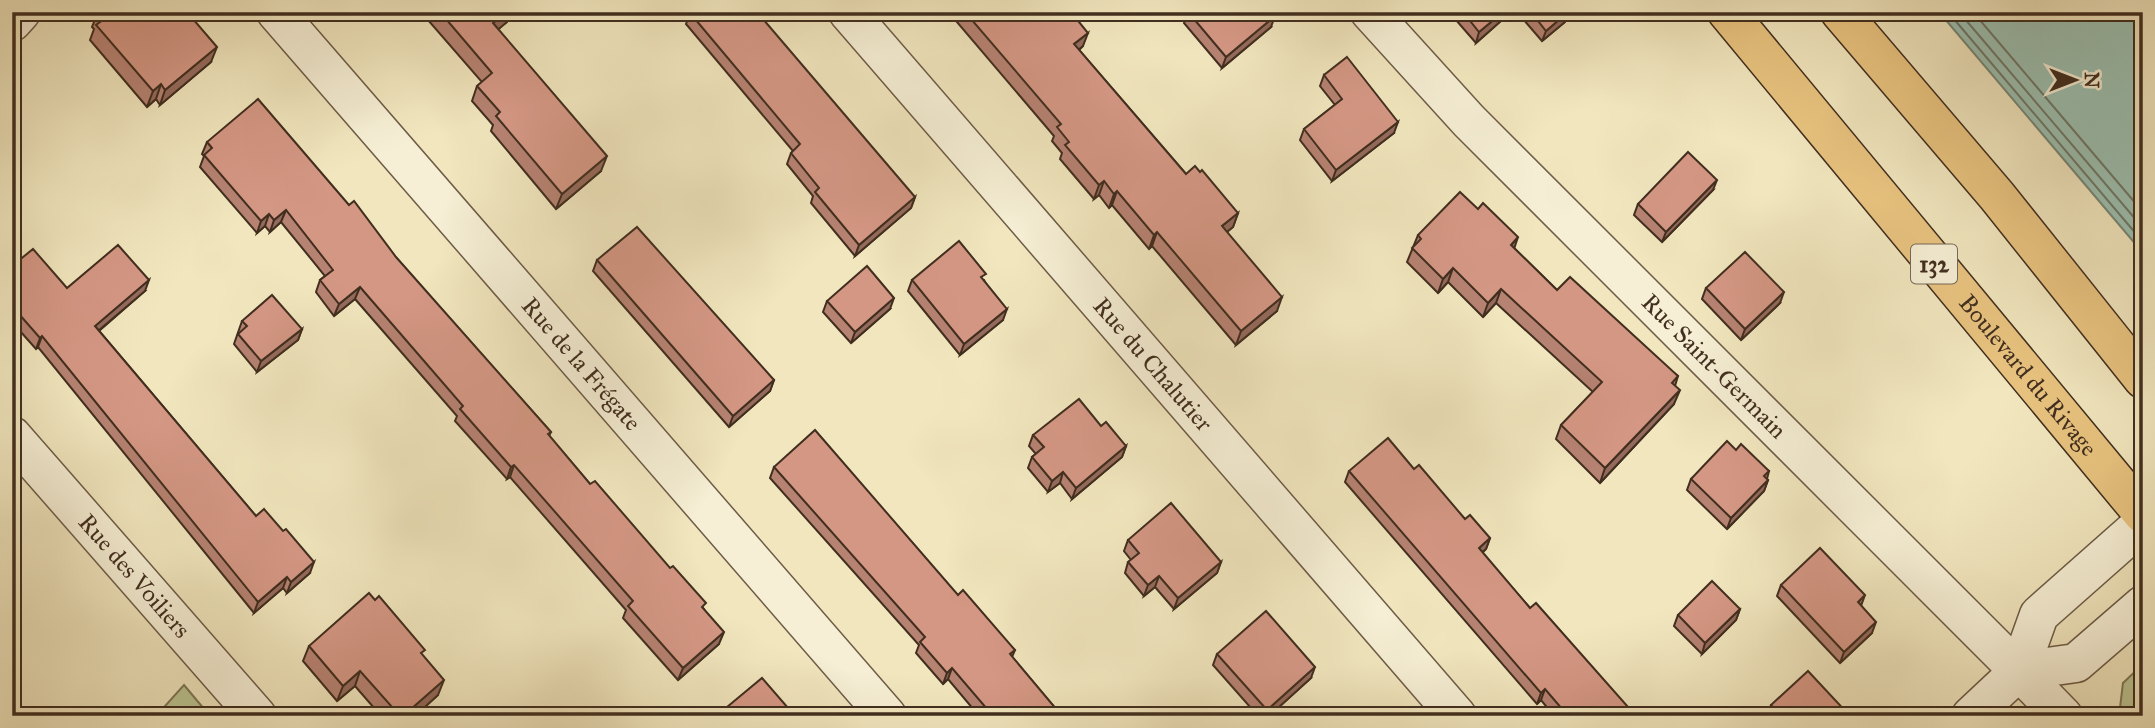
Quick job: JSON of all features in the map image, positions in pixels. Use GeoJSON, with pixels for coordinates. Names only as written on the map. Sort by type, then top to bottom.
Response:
{"type":"FeatureCollection","features":[{"type":"Feature","properties":{"kind":"main road","name":"Boulevard du Rivage"},"geometry":{"type":"LineString","coordinates":[[1727,12],[2143,514]]}},
{"type":"Feature","properties":{"kind":"main road"},"geometry":{"type":"LineString","coordinates":[[1840,12],[1997,196],[2143,379]]}},
{"type":"Feature","properties":{"kind":"street"},"geometry":{"type":"LineString","coordinates":[[12,22],[22,12]]}},
{"type":"Feature","properties":{"kind":"street","name":"Rue de la Frégate"},"geometry":{"type":"LineString","coordinates":[[276,12],[887,716]]}},
{"type":"Feature","properties":{"kind":"street","name":"Rue du Chalutier"},"geometry":{"type":"LineString","coordinates":[[848,12],[1457,716]]}},
{"type":"Feature","properties":{"kind":"street","name":"Rue Saint-Germain"},"geometry":{"type":"LineString","coordinates":[[1370,12],[1469,121],[2063,716]]}},
{"type":"Feature","properties":{"kind":"street","name":"Rue des Voiliers"},"geometry":{"type":"LineString","coordinates":[[12,436],[257,716]]}},
{"type":"Feature","properties":{"kind":"street"},"geometry":{"type":"LineString","coordinates":[[1971,716],[2019,671],[2039,615],[2143,523]]}},
{"type":"Feature","properties":{"kind":"street"},"geometry":{"type":"LineString","coordinates":[[2019,671],[2076,663],[2143,605]]}},
{"type":"Feature","properties":{"kind":"green space"},"geometry":{"type":"Polygon","coordinates":[[[2143,664],[2143,716],[2119,716],[2123,683],[2143,664]]]}},
{"type":"Feature","properties":{"kind":"green space"},"geometry":{"type":"Polygon","coordinates":[[[184,685],[205,710],[200,716],[156,716],[184,685]]]}},
{"type":"Feature","properties":{"kind":"water"},"geometry":{"type":"Polygon","coordinates":[[[1939,12],[2143,12],[2143,253],[1939,12]]]}},
{"type":"Feature","properties":{"kind":"building"},"geometry":{"type":"Polygon","coordinates":[[[98,12],[187,12],[217,47],[165,90],[161,84],[153,91],[96,25],[104,19],[98,12]]]}},
{"type":"Feature","properties":{"kind":"building"},"geometry":{"type":"Polygon","coordinates":[[[440,12],[506,12],[493,23],[607,156],[562,194],[496,116],[500,112],[477,86],[492,73],[440,12]]]}},
{"type":"Feature","properties":{"kind":"building"},"geometry":{"type":"Polygon","coordinates":[[[691,12],[757,12],[915,197],[859,245],[815,192],[819,188],[791,153],[800,144],[691,12]]]}},
{"type":"Feature","properties":{"kind":"building"},"geometry":{"type":"Polygon","coordinates":[[[965,12],[1071,12],[1088,33],[1074,44],[1186,174],[1195,166],[1200,172],[1202,170],[1238,213],[1222,226],[1282,297],[1241,331],[1157,232],[1154,235],[1117,191],[1114,194],[1104,181],[1099,185],[1065,145],[1069,142],[1057,127],[1061,124],[965,12]]]}},
{"type":"Feature","properties":{"kind":"building"},"geometry":{"type":"Polygon","coordinates":[[[1188,12],[1272,12],[1275,16],[1226,57],[1188,12]]]}},
{"type":"Feature","properties":{"kind":"building"},"geometry":{"type":"Polygon","coordinates":[[[1463,12],[1503,12],[1479,32],[1463,12]]]}},
{"type":"Feature","properties":{"kind":"building"},"geometry":{"type":"Polygon","coordinates":[[[1531,12],[1568,12],[1546,31],[1531,12]]]}},
{"type":"Feature","properties":{"kind":"building"},"geometry":{"type":"Polygon","coordinates":[[[1347,57],[1398,122],[1336,170],[1304,129],[1342,99],[1324,75],[1347,57]]]}},
{"type":"Feature","properties":{"kind":"building"},"geometry":{"type":"Polygon","coordinates":[[[258,99],[349,205],[354,201],[396,257],[551,432],[548,434],[590,484],[595,481],[670,568],[673,566],[706,603],[702,607],[724,632],[683,668],[628,606],[633,601],[514,465],[511,467],[460,409],[463,406],[360,287],[339,304],[320,280],[333,270],[286,210],[274,220],[269,214],[261,221],[204,155],[212,148],[207,142],[258,99]]]}},
{"type":"Feature","properties":{"kind":"building"},"geometry":{"type":"Polygon","coordinates":[[[1688,152],[1717,180],[1666,232],[1638,204],[1688,152]]]}},
{"type":"Feature","properties":{"kind":"building"},"geometry":{"type":"Polygon","coordinates":[[[1460,192],[1478,209],[1483,203],[1518,237],[1511,245],[1557,290],[1570,277],[1678,376],[1672,383],[1680,390],[1605,468],[1561,425],[1602,382],[1501,289],[1488,303],[1453,268],[1443,279],[1412,248],[1421,239],[1418,235],[1460,192]]]}},
{"type":"Feature","properties":{"kind":"building"},"geometry":{"type":"Polygon","coordinates":[[[637,227],[774,380],[733,416],[597,260],[637,227]]]}},
{"type":"Feature","properties":{"kind":"building"},"geometry":{"type":"Polygon","coordinates":[[[959,241],[986,274],[981,277],[1007,309],[964,344],[912,280],[959,241]]]}},
{"type":"Feature","properties":{"kind":"building"},"geometry":{"type":"Polygon","coordinates":[[[118,245],[149,280],[95,326],[256,516],[264,509],[283,531],[286,529],[314,562],[291,582],[287,577],[258,602],[42,336],[40,338],[12,306],[12,266],[33,249],[67,288],[118,245]]]}},
{"type":"Feature","properties":{"kind":"building"},"geometry":{"type":"Polygon","coordinates":[[[1745,252],[1784,292],[1745,329],[1706,288],[1745,252]]]}},
{"type":"Feature","properties":{"kind":"building"},"geometry":{"type":"Polygon","coordinates":[[[867,266],[894,298],[855,332],[827,301],[867,266]]]}},
{"type":"Feature","properties":{"kind":"building"},"geometry":{"type":"Polygon","coordinates":[[[272,295],[302,329],[261,361],[238,334],[247,326],[242,321],[272,295]]]}},
{"type":"Feature","properties":{"kind":"building"},"geometry":{"type":"Polygon","coordinates":[[[1079,399],[1101,426],[1106,422],[1126,446],[1076,488],[1063,472],[1052,481],[1032,457],[1044,447],[1033,435],[1079,399]]]}},
{"type":"Feature","properties":{"kind":"building"},"geometry":{"type":"Polygon","coordinates":[[[815,430],[958,595],[963,590],[1015,650],[1010,654],[1062,716],[993,716],[952,668],[947,673],[920,642],[925,637],[774,467],[815,430]]]}},
{"type":"Feature","properties":{"kind":"building"},"geometry":{"type":"Polygon","coordinates":[[[1388,438],[1414,469],[1419,465],[1465,519],[1470,515],[1490,538],[1479,548],[1530,608],[1536,603],[1636,716],[1568,716],[1545,689],[1541,693],[1349,471],[1388,438]]]}},
{"type":"Feature","properties":{"kind":"building"},"geometry":{"type":"Polygon","coordinates":[[[1727,441],[1736,450],[1741,444],[1769,471],[1764,476],[1768,480],[1731,518],[1691,479],[1727,441]]]}},
{"type":"Feature","properties":{"kind":"building"},"geometry":{"type":"Polygon","coordinates":[[[1171,503],[1221,562],[1178,598],[1159,576],[1148,585],[1128,562],[1139,553],[1128,540],[1171,503]]]}},
{"type":"Feature","properties":{"kind":"building"},"geometry":{"type":"Polygon","coordinates":[[[1820,548],[1865,595],[1858,602],[1876,622],[1844,652],[1781,585],[1820,548]]]}},
{"type":"Feature","properties":{"kind":"building"},"geometry":{"type":"Polygon","coordinates":[[[1712,581],[1740,609],[1705,643],[1678,615],[1712,581]]]}},
{"type":"Feature","properties":{"kind":"building"},"geometry":{"type":"Polygon","coordinates":[[[369,593],[375,600],[379,596],[425,650],[421,653],[444,680],[403,716],[400,716],[360,671],[343,686],[309,646],[369,593]]]}},
{"type":"Feature","properties":{"kind":"building"},"geometry":{"type":"Polygon","coordinates":[[[1266,611],[1315,667],[1267,710],[1217,654],[1266,611]]]}},
{"type":"Feature","properties":{"kind":"building"},"geometry":{"type":"Polygon","coordinates":[[[1808,671],[1850,716],[1773,716],[1778,712],[1771,705],[1808,671]]]}},
{"type":"Feature","properties":{"kind":"building"},"geometry":{"type":"Polygon","coordinates":[[[762,678],[795,716],[725,716],[721,712],[762,678]]]}}]}
